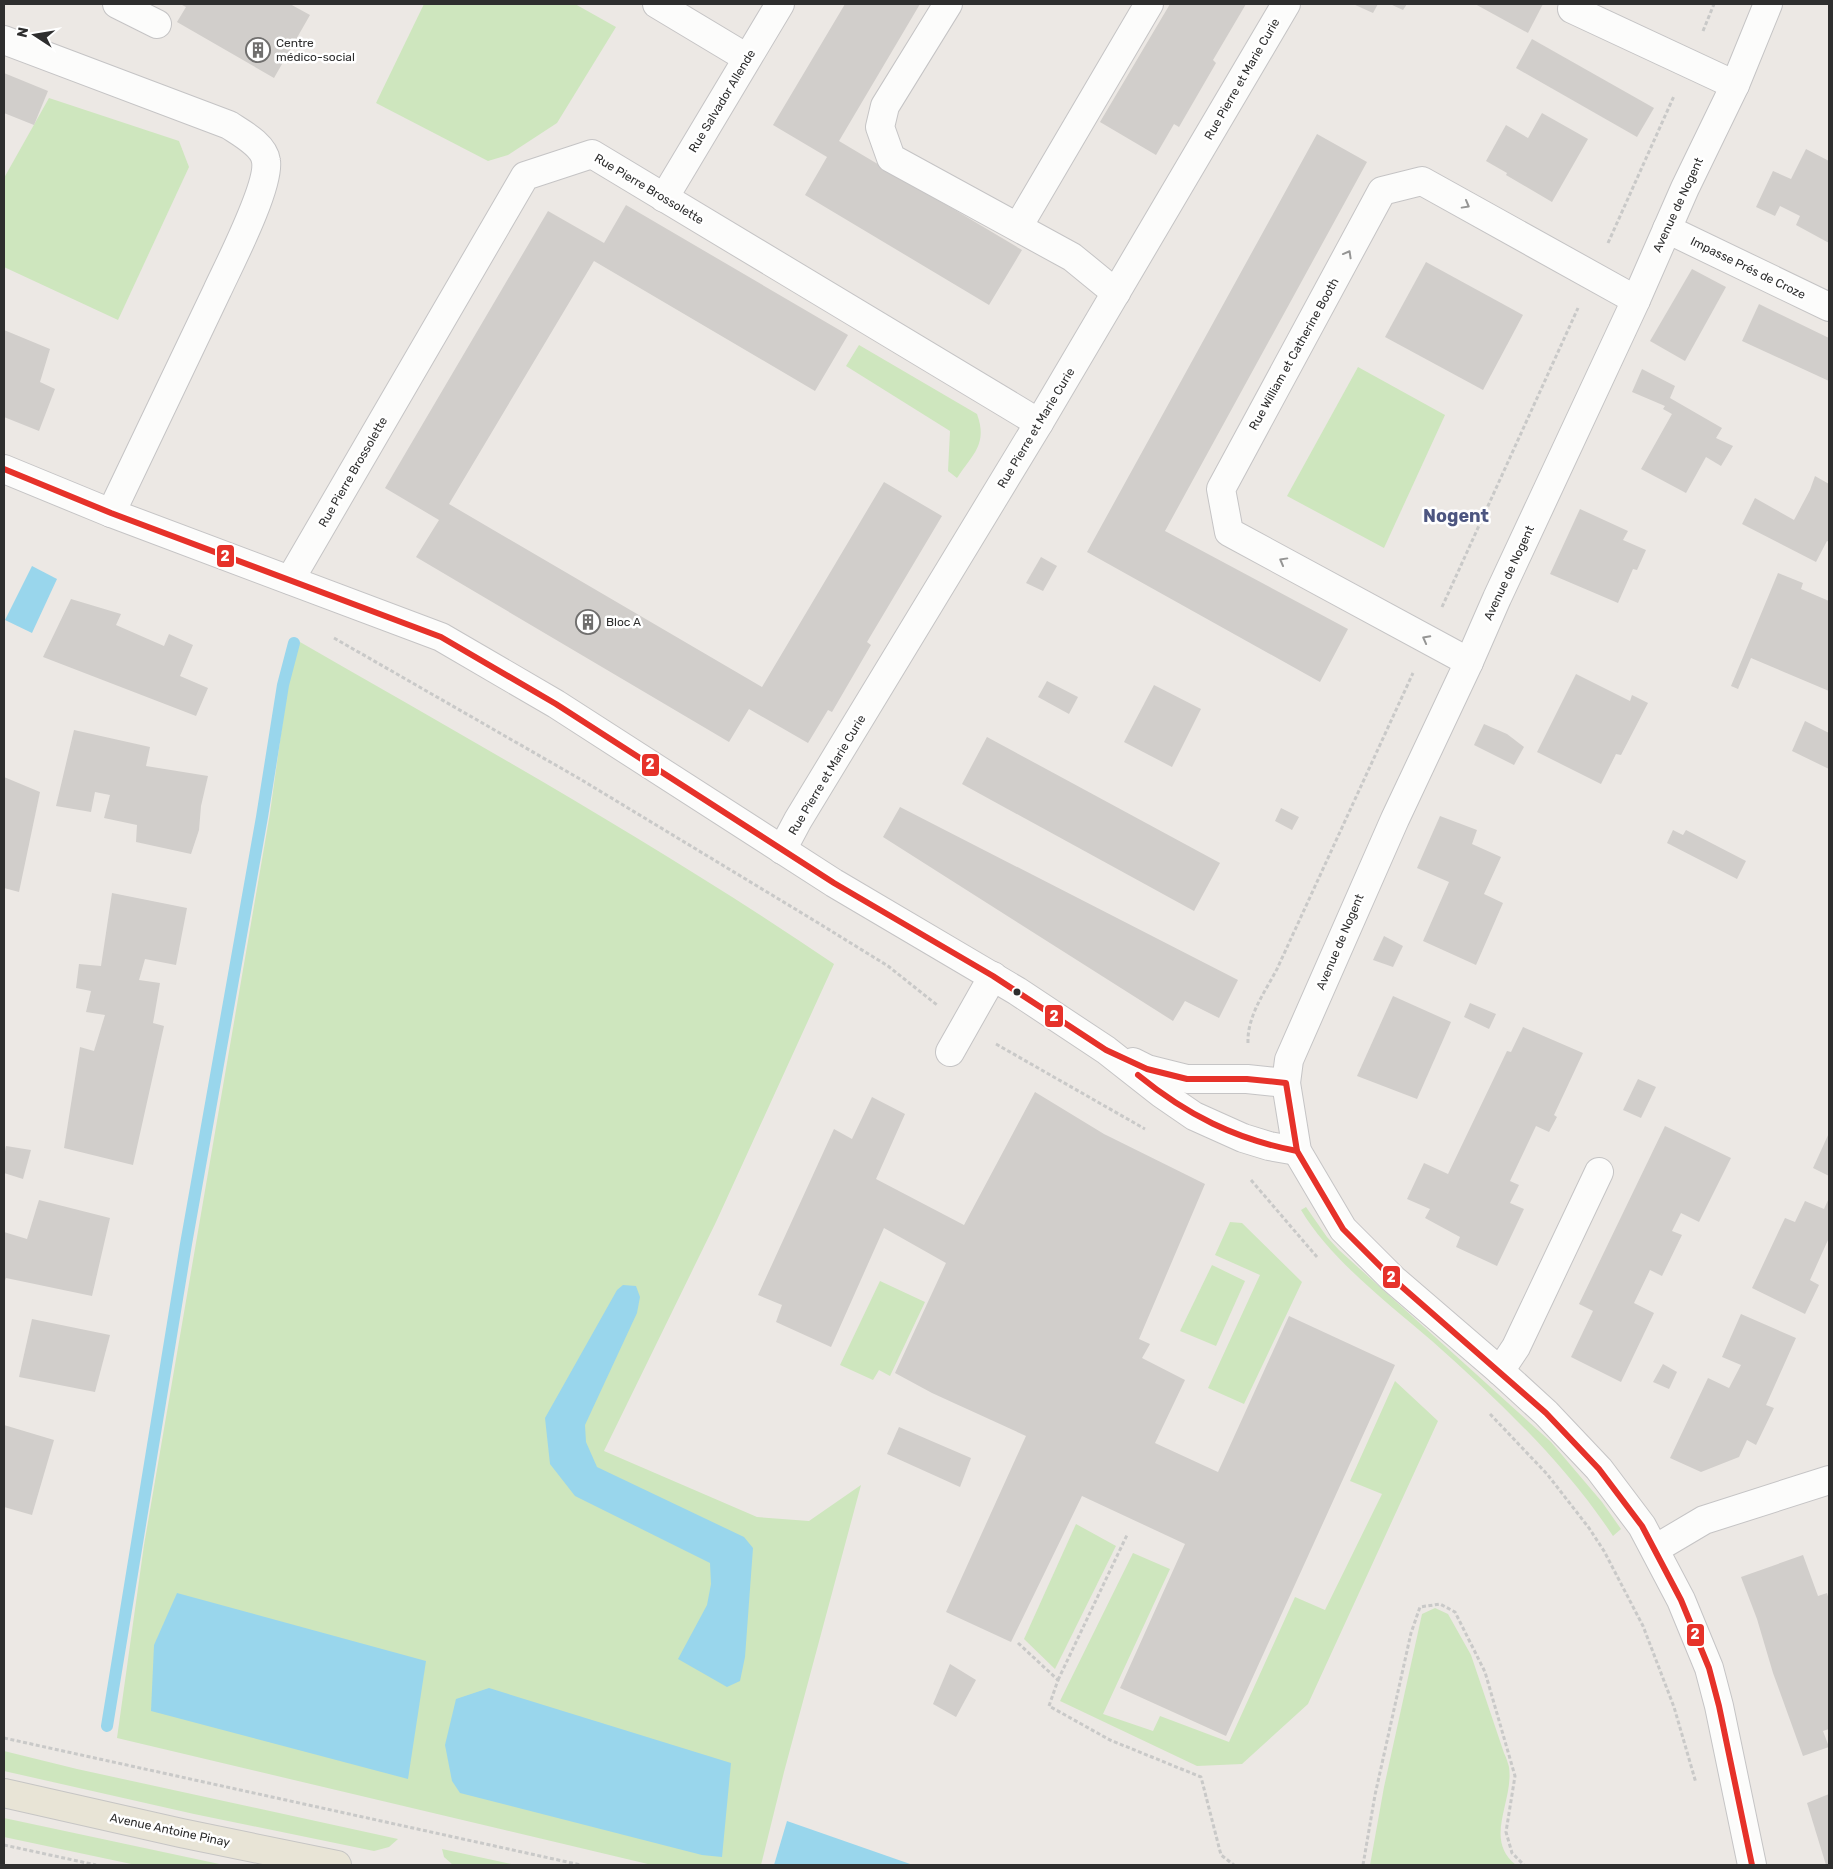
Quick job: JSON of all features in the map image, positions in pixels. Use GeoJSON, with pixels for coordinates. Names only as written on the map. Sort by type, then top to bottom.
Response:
{"type":"FeatureCollection","features":[{"type":"Feature","properties":{"kind":"main road","name":"Avenue Antoine Pinay"},"geometry":{"type":"LineString","coordinates":[[4,1793],[181,1833],[337,1865]]}},
{"type":"Feature","properties":{"kind":"street"},"geometry":{"type":"LineString","coordinates":[[117,4],[157,24]]}},
{"type":"Feature","properties":{"kind":"street"},"geometry":{"type":"LineString","coordinates":[[657,4],[747,58]]}},
{"type":"Feature","properties":{"kind":"street","name":"Rue Salvador Allende"},"geometry":{"type":"LineString","coordinates":[[664,198],[780,4]]}},
{"type":"Feature","properties":{"kind":"street"},"geometry":{"type":"LineString","coordinates":[[948,4],[885,106],[880,128],[891,158],[1072,257],[1116,293]]}},
{"type":"Feature","properties":{"kind":"street"},"geometry":{"type":"LineString","coordinates":[[1018,227],[1149,4]]}},
{"type":"Feature","properties":{"kind":"street","name":"Rue Pierre et Marie Curie"},"geometry":{"type":"LineString","coordinates":[[782,850],[803,812],[1116,293],[1286,4]]}},
{"type":"Feature","properties":{"kind":"street","name":"Avenue de Nogent"},"geometry":{"type":"LineString","coordinates":[[1297,1151],[1286,1083],[1289,1060],[1358,901],[1735,85],[1768,4]]}},
{"type":"Feature","properties":{"kind":"street"},"geometry":{"type":"LineString","coordinates":[[1572,9],[1735,85]]}},
{"type":"Feature","properties":{"kind":"street"},"geometry":{"type":"LineString","coordinates":[[4,40],[229,125],[254,142],[266,160],[264,182],[244,234],[111,513]]}},
{"type":"Feature","properties":{"kind":"street","name":"Rue Pierre Brossolette"},"geometry":{"type":"LineString","coordinates":[[290,580],[525,176],[592,154],[1039,422]]}},
{"type":"Feature","properties":{"kind":"street","name":"Rue William et Catherine Booth"},"geometry":{"type":"LineString","coordinates":[[1469,662],[1229,532],[1221,489],[1382,192],[1422,181],[1636,300]]}},
{"type":"Feature","properties":{"kind":"street","name":"Impasse Prés de Croze"},"geometry":{"type":"LineString","coordinates":[[1667,230],[1829,307]]}},
{"type":"Feature","properties":{"kind":"street"},"geometry":{"type":"LineString","coordinates":[[4,469],[111,513],[441,637],[556,704],[842,888],[993,976],[1106,1050],[1162,1094],[1194,1116],[1243,1138],[1269,1146],[1297,1151],[1343,1229],[1394,1279],[1546,1413],[1599,1469],[1642,1526],[1681,1600],[1709,1668],[1719,1706],[1752,1865]]}},
{"type":"Feature","properties":{"kind":"street"},"geometry":{"type":"LineString","coordinates":[[950,1052],[993,976]]}},
{"type":"Feature","properties":{"kind":"street"},"geometry":{"type":"LineString","coordinates":[[1106,1050],[1147,1069],[1187,1079],[1247,1079],[1286,1083]]}},
{"type":"Feature","properties":{"kind":"street"},"geometry":{"type":"LineString","coordinates":[[1500,1371],[1516,1347],[1600,1172]]}},
{"type":"Feature","properties":{"kind":"street"},"geometry":{"type":"LineString","coordinates":[[1655,1549],[1704,1520],[1829,1480]]}},
{"type":"Feature","properties":{"kind":"path"},"geometry":{"type":"LineString","coordinates":[[1607,244],[1689,64],[1714,4]]}},
{"type":"Feature","properties":{"kind":"path"},"geometry":{"type":"LineString","coordinates":[[1439,615],[1581,301]]}},
{"type":"Feature","properties":{"kind":"path"},"geometry":{"type":"LineString","coordinates":[[331,636],[580,779],[815,921],[888,966],[965,1027],[1152,1133]]}},
{"type":"Feature","properties":{"kind":"path"},"geometry":{"type":"LineString","coordinates":[[1248,1046],[1248,1032],[1254,1011],[1277,969],[1413,673]]}},
{"type":"Feature","properties":{"kind":"path"},"geometry":{"type":"LineString","coordinates":[[1249,1177],[1317,1258]]}},
{"type":"Feature","properties":{"kind":"path"},"geometry":{"type":"LineString","coordinates":[[1486,1410],[1548,1474],[1604,1551],[1643,1626],[1674,1707],[1696,1783]]}},
{"type":"Feature","properties":{"kind":"path"},"geometry":{"type":"LineString","coordinates":[[1127,1535],[1058,1680],[1049,1706],[1110,1740],[1201,1777],[1221,1856],[1234,1865]]}},
{"type":"Feature","properties":{"kind":"path"},"geometry":{"type":"LineString","coordinates":[[1363,1865],[1375,1795],[1411,1633],[1420,1607],[1440,1604],[1455,1612],[1485,1672],[1515,1776],[1506,1832],[1512,1852],[1524,1865]]}},
{"type":"Feature","properties":{"kind":"path"},"geometry":{"type":"LineString","coordinates":[[1018,1643],[1058,1680]]}},
{"type":"Feature","properties":{"kind":"path"},"geometry":{"type":"LineString","coordinates":[[4,1738],[581,1865]]}},
{"type":"Feature","properties":{"kind":"path"},"geometry":{"type":"LineString","coordinates":[[4,1845],[96,1865]]}},
{"type":"Feature","properties":{"kind":"green space"},"geometry":{"type":"Polygon","coordinates":[[[424,4],[575,4],[616,27],[557,123],[508,155],[488,161],[376,103],[424,4]]]}},
{"type":"Feature","properties":{"kind":"green space"},"geometry":{"type":"Polygon","coordinates":[[[49,98],[179,141],[189,167],[118,320],[4,267],[4,178],[49,98]]]}},
{"type":"Feature","properties":{"kind":"green space"},"geometry":{"type":"Polygon","coordinates":[[[859,345],[977,414],[981,433],[980,441],[957,478],[948,471],[950,431],[846,366],[859,345]]]}},
{"type":"Feature","properties":{"kind":"green space"},"geometry":{"type":"Polygon","coordinates":[[[1358,367],[1445,415],[1384,548],[1287,496],[1358,367]]]}},
{"type":"Feature","properties":{"kind":"green space"},"geometry":{"type":"Polygon","coordinates":[[[300,642],[637,838],[834,964],[716,1222],[604,1451],[757,1517],[809,1521],[861,1485],[761,1865],[652,1865],[117,1738],[144,1545],[270,813],[289,676],[300,642]]]}},
{"type":"Feature","properties":{"kind":"green space"},"geometry":{"type":"Polygon","coordinates":[[[1306,1207],[1327,1237],[1339,1250],[1551,1442],[1602,1502],[1621,1529],[1613,1536],[1552,1457],[1529,1433],[1457,1363],[1379,1296],[1344,1263],[1313,1228],[1301,1210],[1306,1207]]]}},
{"type":"Feature","properties":{"kind":"green space"},"geometry":{"type":"Polygon","coordinates":[[[1230,1222],[1242,1223],[1302,1282],[1244,1404],[1208,1388],[1260,1275],[1215,1255],[1230,1222]]]}},
{"type":"Feature","properties":{"kind":"green space"},"geometry":{"type":"Polygon","coordinates":[[[1212,1265],[1245,1281],[1216,1346],[1180,1331],[1212,1265]]]}},
{"type":"Feature","properties":{"kind":"green space"},"geometry":{"type":"Polygon","coordinates":[[[880,1281],[925,1302],[890,1376],[879,1370],[873,1380],[840,1365],[880,1281]]]}},
{"type":"Feature","properties":{"kind":"green space"},"geometry":{"type":"Polygon","coordinates":[[[1395,1381],[1438,1421],[1308,1704],[1242,1764],[1197,1766],[1060,1701],[1133,1553],[1170,1569],[1103,1714],[1153,1731],[1160,1716],[1229,1742],[1295,1597],[1325,1610],[1382,1494],[1350,1481],[1395,1381]]]}},
{"type":"Feature","properties":{"kind":"green space"},"geometry":{"type":"Polygon","coordinates":[[[1076,1524],[1116,1546],[1055,1669],[1024,1639],[1076,1524]]]}},
{"type":"Feature","properties":{"kind":"green space"},"geometry":{"type":"Polygon","coordinates":[[[1435,1608],[1448,1614],[1471,1655],[1508,1762],[1508,1793],[1501,1832],[1502,1844],[1506,1855],[1516,1865],[1370,1865],[1384,1787],[1422,1614],[1435,1608]]]}},
{"type":"Feature","properties":{"kind":"green space"},"geometry":{"type":"Polygon","coordinates":[[[4,1751],[77,1769],[398,1839],[389,1847],[374,1851],[194,1814],[4,1771],[4,1751]]]}},
{"type":"Feature","properties":{"kind":"green space"},"geometry":{"type":"Polygon","coordinates":[[[4,1818],[224,1865],[136,1865],[4,1837],[4,1818]]]}},
{"type":"Feature","properties":{"kind":"green space"},"geometry":{"type":"Polygon","coordinates":[[[442,1849],[516,1865],[453,1865],[444,1857],[442,1849]]]}},
{"type":"Feature","properties":{"kind":"water"},"geometry":{"type":"Polygon","coordinates":[[[32,566],[57,579],[32,633],[5,620],[32,566]]]}},
{"type":"Feature","properties":{"kind":"water"},"geometry":{"type":"Polygon","coordinates":[[[623,1285],[636,1286],[640,1297],[637,1313],[585,1425],[586,1442],[597,1467],[744,1537],[753,1548],[745,1657],[740,1681],[727,1687],[678,1659],[707,1605],[711,1584],[710,1563],[575,1496],[550,1464],[545,1418],[617,1290],[623,1285]]]}},
{"type":"Feature","properties":{"kind":"water"},"geometry":{"type":"Polygon","coordinates":[[[177,1593],[426,1661],[408,1779],[151,1711],[154,1645],[177,1593]]]}},
{"type":"Feature","properties":{"kind":"water"},"geometry":{"type":"Polygon","coordinates":[[[489,1688],[731,1763],[722,1857],[702,1855],[460,1793],[452,1781],[445,1745],[456,1699],[489,1688]]]}},
{"type":"Feature","properties":{"kind":"water"},"geometry":{"type":"Polygon","coordinates":[[[787,1821],[913,1865],[774,1865],[787,1821]]]}},
{"type":"Feature","properties":{"kind":"building","name":"Centre médico-social"},"geometry":{"type":"Polygon","coordinates":[[[180,4],[290,4],[310,15],[274,78],[177,22],[186,7],[180,4]]]}},
{"type":"Feature","properties":{"kind":"building"},"geometry":{"type":"Polygon","coordinates":[[[845,4],[920,4],[839,141],[1022,250],[989,305],[805,195],[827,157],[773,125],[845,4]]]}},
{"type":"Feature","properties":{"kind":"building"},"geometry":{"type":"Polygon","coordinates":[[[1170,4],[1246,4],[1213,60],[1216,63],[1179,127],[1174,124],[1156,155],[1100,122],[1170,4]]]}},
{"type":"Feature","properties":{"kind":"building"},"geometry":{"type":"Polygon","coordinates":[[[1353,4],[1378,4],[1373,13],[1353,4]]]}},
{"type":"Feature","properties":{"kind":"building"},"geometry":{"type":"Polygon","coordinates":[[[1390,4],[1407,4],[1403,10],[1390,4]]]}},
{"type":"Feature","properties":{"kind":"building"},"geometry":{"type":"Polygon","coordinates":[[[1475,4],[1543,4],[1528,33],[1475,4]]]}},
{"type":"Feature","properties":{"kind":"building"},"geometry":{"type":"Polygon","coordinates":[[[1532,39],[1654,108],[1637,137],[1516,68],[1532,39]]]}},
{"type":"Feature","properties":{"kind":"building"},"geometry":{"type":"Polygon","coordinates":[[[4,73],[48,91],[34,125],[4,113],[4,73]]]}},
{"type":"Feature","properties":{"kind":"building"},"geometry":{"type":"Polygon","coordinates":[[[1542,113],[1588,139],[1552,202],[1486,161],[1506,125],[1528,138],[1542,113]]]}},
{"type":"Feature","properties":{"kind":"building"},"geometry":{"type":"Polygon","coordinates":[[[1317,134],[1367,162],[1165,531],[1348,629],[1320,682],[1087,552],[1317,134]]]}},
{"type":"Feature","properties":{"kind":"building"},"geometry":{"type":"Polygon","coordinates":[[[1806,149],[1829,161],[1829,243],[1796,225],[1800,216],[1780,206],[1775,216],[1756,207],[1773,171],[1791,179],[1806,149]]]}},
{"type":"Feature","properties":{"kind":"building"},"geometry":{"type":"Polygon","coordinates":[[[626,205],[848,335],[815,391],[594,261],[449,504],[762,687],[884,482],[942,516],[867,642],[871,645],[832,712],[828,710],[808,743],[749,709],[729,742],[416,557],[439,520],[385,488],[548,211],[604,243],[626,205]]]}},
{"type":"Feature","properties":{"kind":"building"},"geometry":{"type":"Polygon","coordinates":[[[1426,262],[1523,315],[1483,390],[1385,337],[1426,262]]]}},
{"type":"Feature","properties":{"kind":"building"},"geometry":{"type":"Polygon","coordinates":[[[1692,269],[1726,287],[1685,361],[1650,341],[1692,269]]]}},
{"type":"Feature","properties":{"kind":"building"},"geometry":{"type":"Polygon","coordinates":[[[1759,304],[1829,338],[1829,381],[1742,341],[1759,304]]]}},
{"type":"Feature","properties":{"kind":"building"},"geometry":{"type":"Polygon","coordinates":[[[4,330],[50,349],[40,382],[55,389],[39,431],[4,417],[4,330]]]}},
{"type":"Feature","properties":{"kind":"building"},"geometry":{"type":"Polygon","coordinates":[[[1642,369],[1675,386],[1670,398],[1722,428],[1716,438],[1733,446],[1721,466],[1706,457],[1686,493],[1641,469],[1672,414],[1663,409],[1665,406],[1632,392],[1642,369]]]}},
{"type":"Feature","properties":{"kind":"building"},"geometry":{"type":"Polygon","coordinates":[[[1815,476],[1829,484],[1829,542],[1827,541],[1816,562],[1742,524],[1755,498],[1794,520],[1810,490],[1815,476]]]}},
{"type":"Feature","properties":{"kind":"building"},"geometry":{"type":"Polygon","coordinates":[[[1580,509],[1628,531],[1623,540],[1646,550],[1637,570],[1633,569],[1618,603],[1550,574],[1580,509]]]}},
{"type":"Feature","properties":{"kind":"building"},"geometry":{"type":"Polygon","coordinates":[[[1041,557],[1057,566],[1043,591],[1026,583],[1041,557]]]}},
{"type":"Feature","properties":{"kind":"building"},"geometry":{"type":"Polygon","coordinates":[[[1778,573],[1803,583],[1801,589],[1829,601],[1829,691],[1751,658],[1738,689],[1731,686],[1778,573]]]}},
{"type":"Feature","properties":{"kind":"building"},"geometry":{"type":"Polygon","coordinates":[[[71,599],[121,614],[116,625],[164,646],[169,634],[193,645],[180,676],[208,688],[196,716],[43,657],[71,599]]]}},
{"type":"Feature","properties":{"kind":"building"},"geometry":{"type":"Polygon","coordinates":[[[1576,674],[1630,701],[1632,695],[1648,703],[1621,755],[1616,754],[1601,784],[1537,752],[1576,674]]]}},
{"type":"Feature","properties":{"kind":"building"},"geometry":{"type":"Polygon","coordinates":[[[1047,681],[1078,697],[1069,714],[1038,697],[1047,681]]]}},
{"type":"Feature","properties":{"kind":"building"},"geometry":{"type":"Polygon","coordinates":[[[1154,685],[1201,709],[1172,767],[1124,742],[1154,685]]]}},
{"type":"Feature","properties":{"kind":"building"},"geometry":{"type":"Polygon","coordinates":[[[1805,721],[1829,733],[1829,769],[1792,751],[1805,721]]]}},
{"type":"Feature","properties":{"kind":"building"},"geometry":{"type":"Polygon","coordinates":[[[1484,724],[1507,734],[1524,747],[1514,765],[1474,745],[1484,724]]]}},
{"type":"Feature","properties":{"kind":"building"},"geometry":{"type":"Polygon","coordinates":[[[74,730],[150,747],[146,766],[208,776],[201,806],[199,830],[191,854],[136,842],[137,825],[104,818],[110,795],[95,792],[91,812],[56,806],[74,730]]]}},
{"type":"Feature","properties":{"kind":"building"},"geometry":{"type":"Polygon","coordinates":[[[987,737],[1220,863],[1194,911],[962,784],[987,737]]]}},
{"type":"Feature","properties":{"kind":"building"},"geometry":{"type":"Polygon","coordinates":[[[4,777],[40,792],[19,892],[4,888],[4,777]]]}},
{"type":"Feature","properties":{"kind":"building"},"geometry":{"type":"Polygon","coordinates":[[[900,807],[1238,980],[1219,1018],[1185,1001],[1173,1021],[883,837],[900,807]]]}},
{"type":"Feature","properties":{"kind":"building"},"geometry":{"type":"Polygon","coordinates":[[[1281,808],[1299,817],[1292,830],[1275,821],[1281,808]]]}},
{"type":"Feature","properties":{"kind":"building"},"geometry":{"type":"Polygon","coordinates":[[[1440,816],[1477,830],[1472,844],[1501,857],[1484,894],[1503,903],[1476,965],[1423,941],[1449,882],[1417,868],[1440,816]]]}},
{"type":"Feature","properties":{"kind":"building"},"geometry":{"type":"Polygon","coordinates":[[[1673,830],[1683,835],[1686,830],[1746,861],[1737,879],[1667,843],[1673,830]]]}},
{"type":"Feature","properties":{"kind":"building"},"geometry":{"type":"Polygon","coordinates":[[[112,893],[187,908],[176,965],[145,959],[139,980],[160,983],[153,1023],[164,1026],[133,1165],[64,1148],[80,1047],[94,1051],[105,1015],[86,1012],[91,991],[76,988],[79,964],[101,966],[112,893]]]}},
{"type":"Feature","properties":{"kind":"building"},"geometry":{"type":"Polygon","coordinates":[[[1384,936],[1403,946],[1393,967],[1373,960],[1384,936]]]}},
{"type":"Feature","properties":{"kind":"building"},"geometry":{"type":"Polygon","coordinates":[[[1393,996],[1451,1022],[1417,1099],[1357,1076],[1393,996]]]}},
{"type":"Feature","properties":{"kind":"building"},"geometry":{"type":"Polygon","coordinates":[[[1470,1003],[1496,1014],[1489,1029],[1464,1017],[1470,1003]]]}},
{"type":"Feature","properties":{"kind":"building"},"geometry":{"type":"Polygon","coordinates":[[[1523,1027],[1583,1053],[1554,1115],[1557,1117],[1549,1132],[1536,1126],[1510,1181],[1519,1185],[1510,1203],[1524,1209],[1497,1266],[1456,1247],[1460,1237],[1425,1218],[1430,1209],[1407,1199],[1424,1163],[1448,1174],[1507,1051],[1511,1052],[1523,1027]]]}},
{"type":"Feature","properties":{"kind":"building"},"geometry":{"type":"Polygon","coordinates":[[[1638,1079],[1656,1087],[1641,1118],[1623,1110],[1638,1079]]]}},
{"type":"Feature","properties":{"kind":"building"},"geometry":{"type":"Polygon","coordinates":[[[1035,1092],[1104,1134],[1205,1184],[1139,1339],[1150,1344],[1142,1358],[1185,1380],[1155,1443],[1218,1472],[1289,1316],[1395,1365],[1226,1736],[1120,1688],[1185,1544],[1082,1496],[1011,1642],[946,1612],[1026,1436],[932,1393],[895,1373],[946,1263],[884,1228],[831,1347],[776,1322],[782,1305],[758,1295],[834,1129],[852,1139],[872,1097],[905,1114],[876,1179],[964,1225],[1035,1092]]]}},
{"type":"Feature","properties":{"kind":"building"},"geometry":{"type":"Polygon","coordinates":[[[1665,1126],[1731,1158],[1699,1222],[1681,1213],[1672,1231],[1682,1235],[1662,1276],[1650,1270],[1634,1303],[1654,1313],[1621,1382],[1571,1357],[1593,1311],[1579,1304],[1665,1126]]]}},
{"type":"Feature","properties":{"kind":"building"},"geometry":{"type":"Polygon","coordinates":[[[1829,1133],[1829,1176],[1813,1168],[1829,1133]]]}},
{"type":"Feature","properties":{"kind":"building"},"geometry":{"type":"Polygon","coordinates":[[[6,1146],[31,1150],[23,1179],[4,1173],[6,1146]]]}},
{"type":"Feature","properties":{"kind":"building"},"geometry":{"type":"Polygon","coordinates":[[[1829,1198],[1829,1241],[1810,1280],[1819,1285],[1805,1314],[1752,1288],[1785,1218],[1795,1222],[1805,1201],[1824,1209],[1829,1198]]]}},
{"type":"Feature","properties":{"kind":"building"},"geometry":{"type":"Polygon","coordinates":[[[39,1200],[110,1218],[92,1296],[6,1278],[4,1283],[4,1232],[27,1239],[39,1200]]]}},
{"type":"Feature","properties":{"kind":"building"},"geometry":{"type":"Polygon","coordinates":[[[1741,1314],[1796,1338],[1766,1405],[1774,1408],[1756,1445],[1747,1440],[1739,1457],[1701,1472],[1670,1458],[1708,1378],[1729,1388],[1741,1365],[1722,1357],[1741,1314]]]}},
{"type":"Feature","properties":{"kind":"building"},"geometry":{"type":"Polygon","coordinates":[[[32,1319],[110,1335],[95,1392],[19,1377],[32,1319]]]}},
{"type":"Feature","properties":{"kind":"building"},"geometry":{"type":"Polygon","coordinates":[[[1663,1364],[1677,1372],[1669,1389],[1653,1382],[1663,1364]]]}},
{"type":"Feature","properties":{"kind":"building"},"geometry":{"type":"Polygon","coordinates":[[[4,1425],[54,1440],[32,1515],[4,1507],[4,1425]]]}},
{"type":"Feature","properties":{"kind":"building"},"geometry":{"type":"Polygon","coordinates":[[[899,1427],[971,1458],[960,1487],[887,1454],[899,1427]]]}},
{"type":"Feature","properties":{"kind":"building"},"geometry":{"type":"Polygon","coordinates":[[[1803,1555],[1818,1596],[1827,1593],[1829,1600],[1829,1729],[1823,1731],[1829,1747],[1803,1756],[1741,1577],[1803,1555]]]}},
{"type":"Feature","properties":{"kind":"building"},"geometry":{"type":"Polygon","coordinates":[[[950,1664],[976,1680],[956,1717],[933,1704],[950,1664]]]}},
{"type":"Feature","properties":{"kind":"building"},"geometry":{"type":"Polygon","coordinates":[[[1829,1794],[1829,1865],[1826,1865],[1807,1803],[1829,1794]]]}},
{"type":"Feature","properties":{"kind":"waterway"},"geometry":{"type":"LineString","coordinates":[[107,1726],[186,1244],[262,817],[283,685],[294,643]]}},
{"type":"Feature","properties":{"kind":"transit line","name":"2"},"geometry":{"type":"LineString","coordinates":[[4,469],[111,513],[441,637],[556,704],[834,883],[993,976],[1106,1050],[1147,1069],[1187,1079],[1247,1079],[1286,1083],[1297,1151],[1343,1229],[1393,1279],[1546,1413],[1599,1469],[1642,1526],[1681,1600],[1709,1668],[1719,1706],[1752,1865]]}},
{"type":"Feature","properties":{"kind":"transit line","name":"2"},"geometry":{"type":"LineString","coordinates":[[1138,1075],[1175,1102],[1213,1124],[1253,1140],[1297,1151]]}},
{"type":"Feature","properties":{"kind":"place","name":"Centre médico-social"},"geometry":{"type":"Point","coordinates":[258,50]}},
{"type":"Feature","properties":{"kind":"place","name":"Bloc A"},"geometry":{"type":"Point","coordinates":[588,622]}},
{"type":"Feature","properties":{"kind":"district","name":"Nogent"},"geometry":{"type":"Point","coordinates":[1456,516]}}]}
